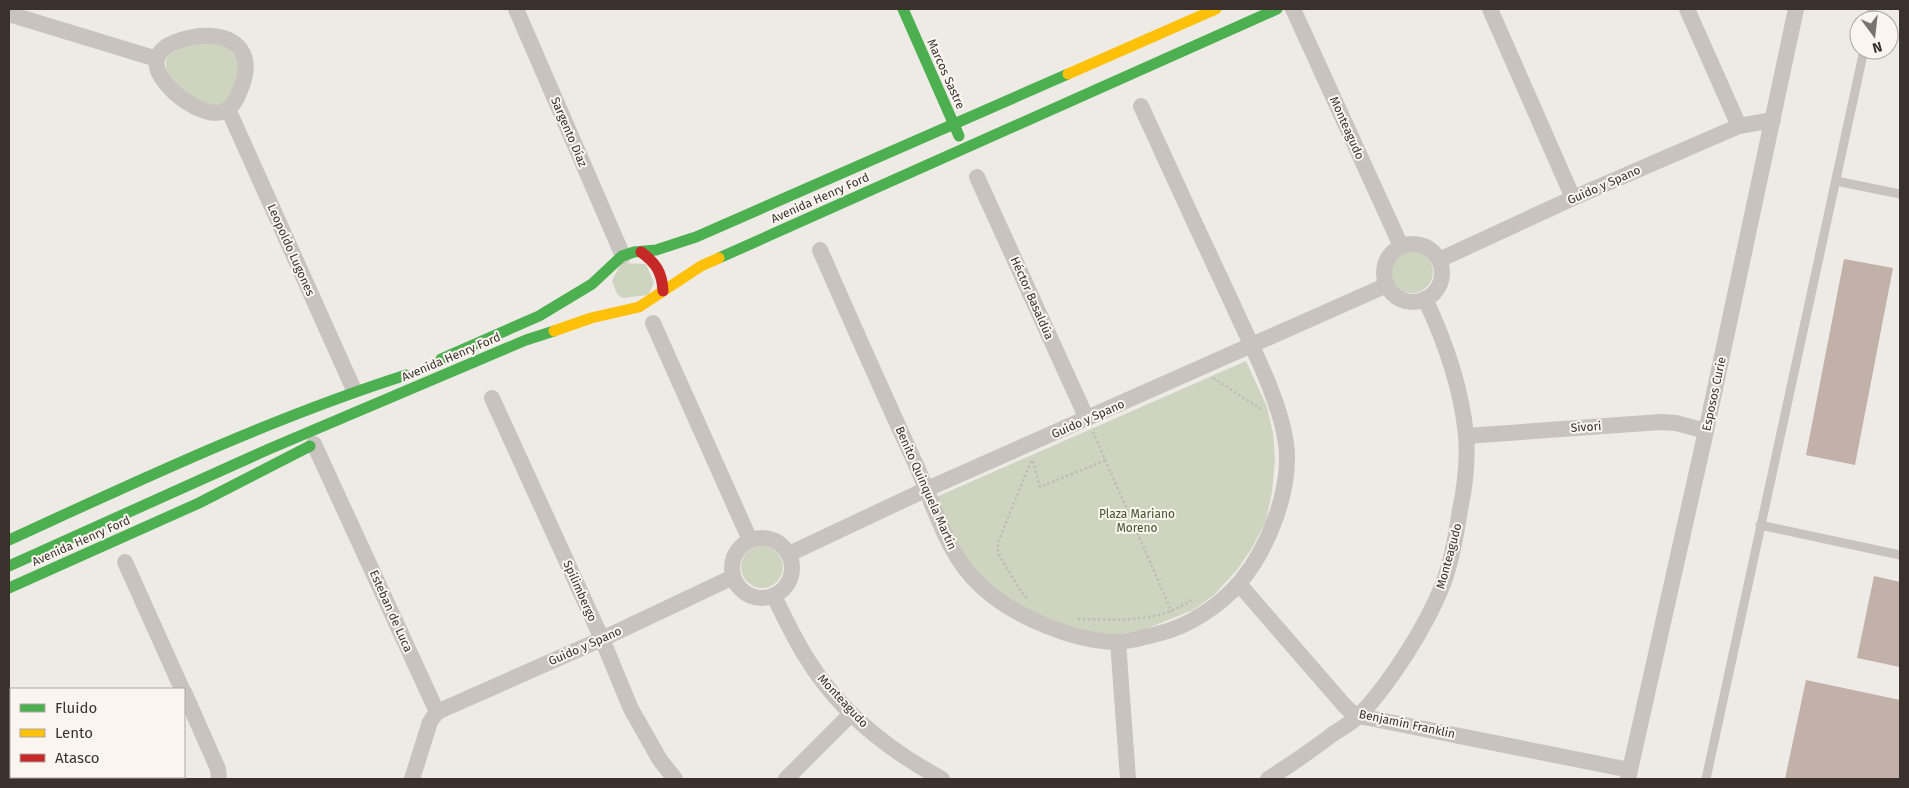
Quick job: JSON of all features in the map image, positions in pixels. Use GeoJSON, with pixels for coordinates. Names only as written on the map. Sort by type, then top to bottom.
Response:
{"type":"FeatureCollection","features":[{"type":"Feature","properties":{"kind":"main road","name":"Marcos Sastre"},"geometry":{"type":"LineString","coordinates":[[903,9],[965,149]]}},
{"type":"Feature","properties":{"kind":"main road","name":"Avenida Henry Ford"},"geometry":{"type":"LineString","coordinates":[[433,362],[552,309],[604,273],[612,262],[623,256],[634,252],[674,245],[696,236],[1216,9]]}},
{"type":"Feature","properties":{"kind":"main road","name":"Avenida Henry Ford"},"geometry":{"type":"LineString","coordinates":[[9,566],[269,449],[526,340],[552,330],[626,308],[640,307],[701,266],[1277,9]]}},
{"type":"Feature","properties":{"kind":"main road"},"geometry":{"type":"LineString","coordinates":[[641,252],[653,260],[660,268],[663,277],[663,292]]}},
{"type":"Feature","properties":{"kind":"main road"},"geometry":{"type":"LineString","coordinates":[[604,273],[604,288]]}},
{"type":"Feature","properties":{"kind":"main road"},"geometry":{"type":"LineString","coordinates":[[611,300],[626,308]]}},
{"type":"Feature","properties":{"kind":"main road","name":"Avenida Henry Ford"},"geometry":{"type":"LineString","coordinates":[[9,540],[242,435],[354,390],[411,373],[269,449]]}},
{"type":"Feature","properties":{"kind":"main road","name":"Avenida Henry Ford"},"geometry":{"type":"LineString","coordinates":[[9,588],[203,502],[260,474],[314,444],[375,405]]}},
{"type":"Feature","properties":{"kind":"street","name":"Sargento Díaz"},"geometry":{"type":"LineString","coordinates":[[516,9],[623,256]]}},
{"type":"Feature","properties":{"kind":"street","name":"Monteagudo"},"geometry":{"type":"LineString","coordinates":[[1293,9],[1401,246]]}},
{"type":"Feature","properties":{"kind":"street"},"geometry":{"type":"LineString","coordinates":[[1490,9],[1573,198]]}},
{"type":"Feature","properties":{"kind":"street"},"geometry":{"type":"LineString","coordinates":[[1686,9],[1740,126]]}},
{"type":"Feature","properties":{"kind":"street","name":"Esposos Curie"},"geometry":{"type":"LineString","coordinates":[[1628,775],[1706,431],[1796,9]]}},
{"type":"Feature","properties":{"kind":"street"},"geometry":{"type":"LineString","coordinates":[[9,14],[157,59]]}},
{"type":"Feature","properties":{"kind":"street"},"geometry":{"type":"LineString","coordinates":[[220,36],[235,43],[244,55],[246,65],[242,88],[237,99],[228,109],[220,113],[212,113],[179,98],[162,75],[157,59],[162,50],[190,38],[220,36]]}},
{"type":"Feature","properties":{"kind":"street","name":"Benito Quinquela Martín"},"geometry":{"type":"LineString","coordinates":[[820,250],[927,489],[949,544],[968,572],[987,592],[1015,611],[1040,623],[1075,634],[1118,642],[1178,628],[1200,616],[1239,584],[1257,558],[1282,497],[1287,460],[1286,443],[1267,382],[1252,346],[1141,106]]}},
{"type":"Feature","properties":{"kind":"street","name":"Leopoldo Lugones"},"geometry":{"type":"LineString","coordinates":[[228,109],[354,390]]}},
{"type":"Feature","properties":{"kind":"street","name":"Guido y Spano"},"geometry":{"type":"LineString","coordinates":[[1439,260],[1573,198],[1740,126],[1773,120]]}},
{"type":"Feature","properties":{"kind":"street","name":"Héctor Basaldúa"},"geometry":{"type":"LineString","coordinates":[[977,177],[1087,419]]}},
{"type":"Feature","properties":{"kind":"street"},"geometry":{"type":"LineString","coordinates":[[1409,244],[1427,247],[1439,260],[1442,269],[1438,287],[1424,299],[1416,302],[1407,301],[1399,298],[1387,286],[1384,271],[1385,263],[1394,250],[1401,246],[1409,244]]}},
{"type":"Feature","properties":{"kind":"street","name":"Guido y Spano"},"geometry":{"type":"LineString","coordinates":[[789,554],[927,489],[1030,453],[1087,419],[1387,286]]}},
{"type":"Feature","properties":{"kind":"street","name":"Monteagudo"},"geometry":{"type":"LineString","coordinates":[[1268,779],[1359,716],[1403,658],[1431,610],[1443,583],[1455,539],[1463,496],[1466,470],[1466,436],[1450,355],[1442,333],[1424,299]]}},
{"type":"Feature","properties":{"kind":"street"},"geometry":{"type":"LineString","coordinates":[[653,323],[750,540]]}},
{"type":"Feature","properties":{"kind":"street","name":"Spilimbergo"},"geometry":{"type":"LineString","coordinates":[[492,398],[602,640],[631,709],[660,760],[675,779]]}},
{"type":"Feature","properties":{"kind":"street","name":"Sívori"},"geometry":{"type":"LineString","coordinates":[[1466,436],[1661,422],[1676,423],[1706,431]]}},
{"type":"Feature","properties":{"kind":"street","name":"Esteban de Luca"},"geometry":{"type":"LineString","coordinates":[[314,444],[436,712]]}},
{"type":"Feature","properties":{"kind":"street"},"geometry":{"type":"LineString","coordinates":[[766,537],[775,540],[789,554],[792,568],[789,583],[774,596],[754,597],[741,590],[732,577],[733,557],[738,548],[750,540],[766,537]]}},
{"type":"Feature","properties":{"kind":"street"},"geometry":{"type":"LineString","coordinates":[[125,562],[182,688]]}},
{"type":"Feature","properties":{"kind":"street","name":"Guido y Spano"},"geometry":{"type":"LineString","coordinates":[[436,712],[602,640],[732,577]]}},
{"type":"Feature","properties":{"kind":"street","name":"Benjamín Franklin"},"geometry":{"type":"LineString","coordinates":[[1239,584],[1344,705],[1359,716],[1628,775]]}},
{"type":"Feature","properties":{"kind":"street","name":"Monteagudo"},"geometry":{"type":"LineString","coordinates":[[774,596],[806,659],[851,714],[888,746],[942,779]]}},
{"type":"Feature","properties":{"kind":"street"},"geometry":{"type":"LineString","coordinates":[[1118,642],[1128,779]]}},
{"type":"Feature","properties":{"kind":"street"},"geometry":{"type":"LineString","coordinates":[[185,695],[218,769],[219,779]]}},
{"type":"Feature","properties":{"kind":"street"},"geometry":{"type":"LineString","coordinates":[[412,779],[430,722],[436,712]]}},
{"type":"Feature","properties":{"kind":"street"},"geometry":{"type":"LineString","coordinates":[[786,779],[851,714]]}},
{"type":"Feature","properties":{"kind":"lane"},"geometry":{"type":"LineString","coordinates":[[1706,779],[1862,60]]}},
{"type":"Feature","properties":{"kind":"lane"},"geometry":{"type":"LineString","coordinates":[[1836,181],[1900,194]]}},
{"type":"Feature","properties":{"kind":"lane"},"geometry":{"type":"LineString","coordinates":[[1760,525],[1900,555]]}},
{"type":"Feature","properties":{"kind":"path"},"geometry":{"type":"LineString","coordinates":[[1199,369],[1280,422]]}},
{"type":"Feature","properties":{"kind":"path"},"geometry":{"type":"LineString","coordinates":[[1087,419],[1178,628]]}},
{"type":"Feature","properties":{"kind":"path"},"geometry":{"type":"LineString","coordinates":[[1030,453],[1040,487],[1106,460]]}},
{"type":"Feature","properties":{"kind":"path"},"geometry":{"type":"LineString","coordinates":[[1030,453],[998,542],[998,553],[1021,592],[1032,602]]}},
{"type":"Feature","properties":{"kind":"path"},"geometry":{"type":"LineString","coordinates":[[1078,619],[1147,617],[1171,611],[1200,596]]}},
{"type":"Feature","properties":{"kind":"green space"},"geometry":{"type":"Polygon","coordinates":[[[191,42],[227,44],[241,66],[232,95],[219,107],[199,102],[180,89],[170,76],[166,62],[168,55],[191,42]]]}},
{"type":"Feature","properties":{"kind":"green space"},"geometry":{"type":"Polygon","coordinates":[[[1408,251],[1416,251],[1427,257],[1433,272],[1427,287],[1416,293],[1408,293],[1397,287],[1391,276],[1391,268],[1397,257],[1408,251]]]}},
{"type":"Feature","properties":{"kind":"green space"},"geometry":{"type":"Polygon","coordinates":[[[621,263],[646,264],[654,283],[648,295],[622,298],[617,294],[612,281],[621,263]]]}},
{"type":"Feature","properties":{"kind":"green space","name":"Plaza Mariano Moreno"},"geometry":{"type":"Polygon","coordinates":[[[1246,361],[1267,407],[1273,433],[1275,459],[1272,492],[1266,521],[1252,548],[1237,570],[1214,595],[1193,610],[1143,630],[1113,635],[1081,632],[1024,611],[969,568],[934,498],[1246,361]]]}},
{"type":"Feature","properties":{"kind":"green space"},"geometry":{"type":"Polygon","coordinates":[[[758,546],[766,546],[777,552],[783,567],[777,582],[766,588],[758,588],[747,582],[741,571],[741,563],[747,552],[758,546]]]}},
{"type":"Feature","properties":{"kind":"building"},"geometry":{"type":"Polygon","coordinates":[[[1844,259],[1893,268],[1855,465],[1806,455],[1844,259]]]}},
{"type":"Feature","properties":{"kind":"building"},"geometry":{"type":"Polygon","coordinates":[[[1874,576],[1900,582],[1900,667],[1857,658],[1874,576]]]}},
{"type":"Feature","properties":{"kind":"building"},"geometry":{"type":"Polygon","coordinates":[[[1806,680],[1900,700],[1900,779],[1785,779],[1806,680]]]}},
{"type":"Feature","properties":{"kind":"traffic: fast"},"geometry":{"type":"LineString","coordinates":[[903,9],[959,136]]}},
{"type":"Feature","properties":{"kind":"traffic: fast"},"geometry":{"type":"LineString","coordinates":[[719,258],[1277,9]]}},
{"type":"Feature","properties":{"kind":"traffic: fast"},"geometry":{"type":"LineString","coordinates":[[441,359],[539,316],[592,284],[622,256],[634,252],[656,250],[696,237],[1068,74]]}},
{"type":"Feature","properties":{"kind":"traffic: fast"},"geometry":{"type":"LineString","coordinates":[[9,566],[269,449],[526,340],[554,331]]}},
{"type":"Feature","properties":{"kind":"traffic: fast"},"geometry":{"type":"LineString","coordinates":[[9,540],[156,473],[255,431],[355,392],[406,375]]}},
{"type":"Feature","properties":{"kind":"traffic: fast"},"geometry":{"type":"LineString","coordinates":[[9,588],[199,503],[310,446]]}},
{"type":"Feature","properties":{"kind":"traffic: slow"},"geometry":{"type":"LineString","coordinates":[[1068,74],[1216,9]]}},
{"type":"Feature","properties":{"kind":"traffic: slow"},"geometry":{"type":"LineString","coordinates":[[554,331],[591,318],[639,307],[701,266],[719,258]]}},
{"type":"Feature","properties":{"kind":"traffic: jam"},"geometry":{"type":"LineString","coordinates":[[641,252],[651,260],[660,273],[663,291]]}}]}
